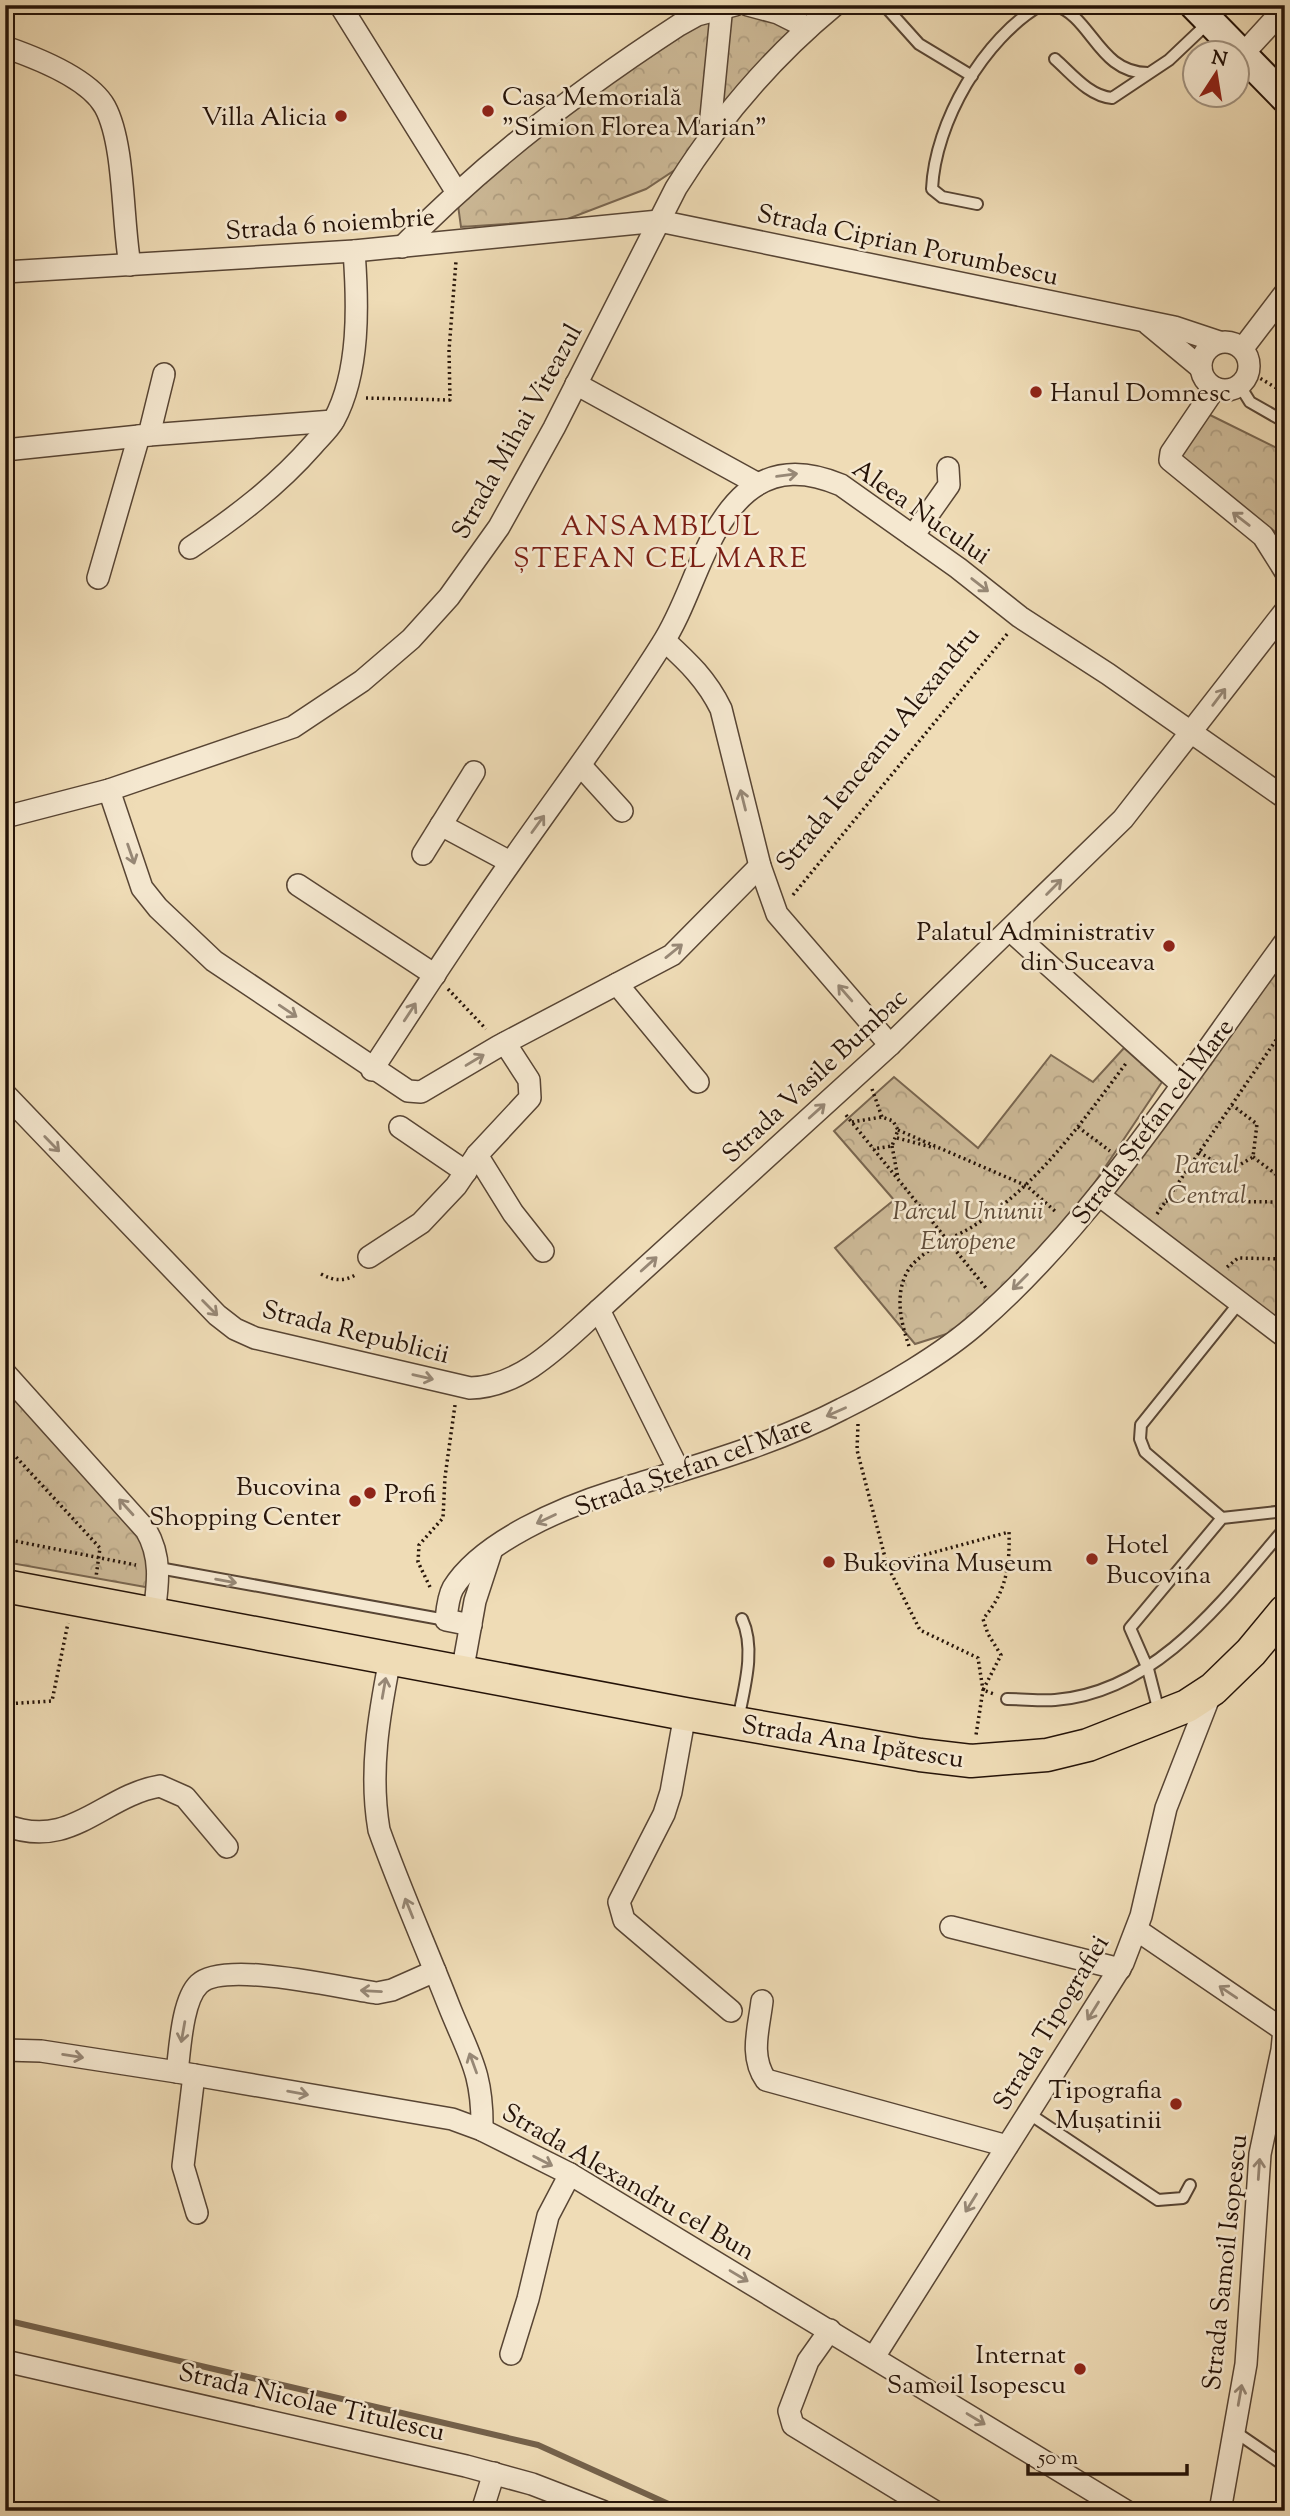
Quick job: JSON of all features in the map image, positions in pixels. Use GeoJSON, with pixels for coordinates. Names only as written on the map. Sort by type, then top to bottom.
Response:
{"type":"FeatureCollection","features":[{"type":"Feature","properties":{"kind":"main road"},"geometry":{"type":"LineString","coordinates":[[1202,13],[1226,38]]}},
{"type":"Feature","properties":{"kind":"main road"},"geometry":{"type":"LineString","coordinates":[[1252,66],[1282,97]]}},
{"type":"Feature","properties":{"kind":"main road"},"geometry":{"type":"LineString","coordinates":[[5,1586],[462,1672]]}},
{"type":"Feature","properties":{"kind":"main road","name":"Strada Ana Ipătescu"},"geometry":{"type":"LineString","coordinates":[[462,1672],[685,1714],[971,1761],[1047,1755],[1088,1745],[1160,1719],[1213,1689],[1251,1652],[1285,1611]]}},
{"type":"Feature","properties":{"kind":"street"},"geometry":{"type":"LineString","coordinates":[[748,5],[778,13],[808,28]]}},
{"type":"Feature","properties":{"kind":"street","name":"Strada Mihai Viteazul"},"geometry":{"type":"LineString","coordinates":[[5,817],[109,790],[293,727],[388,660],[449,597],[482,554],[554,428],[659,221],[708,139],[763,73],[835,5]]}},
{"type":"Feature","properties":{"kind":"street"},"geometry":{"type":"LineString","coordinates":[[402,247],[456,191],[598,80],[679,25],[726,6]]}},
{"type":"Feature","properties":{"kind":"street","name":"Strada Mihai Viteazul"},"geometry":{"type":"LineString","coordinates":[[708,139],[726,6]]}},
{"type":"Feature","properties":{"kind":"street"},"geometry":{"type":"LineString","coordinates":[[348,8],[456,191]]}},
{"type":"Feature","properties":{"kind":"street"},"geometry":{"type":"LineString","coordinates":[[1252,44],[1285,8]]}},
{"type":"Feature","properties":{"kind":"street"},"geometry":{"type":"LineString","coordinates":[[5,47],[61,71],[92,92],[105,106],[112,125],[120,173],[130,265]]}},
{"type":"Feature","properties":{"kind":"street","name":"Strada 6 noiembrie"},"geometry":{"type":"LineString","coordinates":[[5,272],[354,251],[659,221]]}},
{"type":"Feature","properties":{"kind":"street","name":"Strada Ciprian Porumbescu"},"geometry":{"type":"LineString","coordinates":[[659,221],[1196,332],[1219,342]]}},
{"type":"Feature","properties":{"kind":"street"},"geometry":{"type":"LineString","coordinates":[[190,548],[253,505],[292,469],[333,421],[342,398],[355,328],[354,251]]}},
{"type":"Feature","properties":{"kind":"street"},"geometry":{"type":"LineString","coordinates":[[1243,348],[1285,293]]}},
{"type":"Feature","properties":{"kind":"street","name":"Strada Ciprian Porumbescu"},"geometry":{"type":"LineString","coordinates":[[1146,323],[1201,368]]}},
{"type":"Feature","properties":{"kind":"street"},"geometry":{"type":"LineString","coordinates":[[1228,341],[1243,348],[1248,355],[1244,379],[1223,390],[1215,388],[1203,376],[1201,368],[1205,351],[1219,342],[1228,341]]}},
{"type":"Feature","properties":{"kind":"street"},"geometry":{"type":"LineString","coordinates":[[98,578],[164,374]]}},
{"type":"Feature","properties":{"kind":"street"},"geometry":{"type":"LineString","coordinates":[[576,384],[758,484]]}},
{"type":"Feature","properties":{"kind":"street"},"geometry":{"type":"LineString","coordinates":[[1215,388],[1171,453],[1170,460],[1263,536],[1285,570]]}},
{"type":"Feature","properties":{"kind":"street"},"geometry":{"type":"LineString","coordinates":[[5,450],[144,435],[333,421]]}},
{"type":"Feature","properties":{"kind":"street"},"geometry":{"type":"LineString","coordinates":[[913,536],[949,485],[948,468]]}},
{"type":"Feature","properties":{"kind":"street","name":"Aleea Nucului"},"geometry":{"type":"LineString","coordinates":[[372,1069],[510,862],[580,766],[665,640],[714,536],[736,503],[758,484],[790,472],[825,478],[841,485],[1020,617],[1108,674],[1285,798]]}},
{"type":"Feature","properties":{"kind":"street","name":"Strada Vasile Bumbac"},"geometry":{"type":"LineString","coordinates":[[599,1310],[890,1045],[1011,931],[1124,818],[1285,611]]}},
{"type":"Feature","properties":{"kind":"street","name":"Strada Ienceanu Alexandru"},"geometry":{"type":"LineString","coordinates":[[665,640],[695,668],[710,687],[721,709],[760,866],[777,914],[890,1045]]}},
{"type":"Feature","properties":{"kind":"street"},"geometry":{"type":"LineString","coordinates":[[580,766],[622,811]]}},
{"type":"Feature","properties":{"kind":"street"},"geometry":{"type":"LineString","coordinates":[[423,854],[474,772]]}},
{"type":"Feature","properties":{"kind":"street"},"geometry":{"type":"LineString","coordinates":[[109,790],[142,888],[158,908],[214,961],[408,1091],[421,1092],[502,1044],[672,955],[760,866]]}},
{"type":"Feature","properties":{"kind":"street"},"geometry":{"type":"LineString","coordinates":[[441,825],[510,862]]}},
{"type":"Feature","properties":{"kind":"street"},"geometry":{"type":"LineString","coordinates":[[298,885],[435,975]]}},
{"type":"Feature","properties":{"kind":"street"},"geometry":{"type":"LineString","coordinates":[[1011,931],[1181,1084]]}},
{"type":"Feature","properties":{"kind":"street","name":"Strada Ștefan cel Mare"},"geometry":{"type":"LineString","coordinates":[[446,1620],[452,1589],[470,1568],[491,1550],[550,1517],[608,1493],[720,1459],[840,1410],[878,1390],[978,1324],[1073,1227],[1099,1195],[1285,942]]}},
{"type":"Feature","properties":{"kind":"street"},"geometry":{"type":"LineString","coordinates":[[617,984],[698,1082]]}},
{"type":"Feature","properties":{"kind":"street"},"geometry":{"type":"LineString","coordinates":[[369,1257],[421,1223],[530,1098],[529,1080],[502,1044]]}},
{"type":"Feature","properties":{"kind":"street","name":"Strada Republicii"},"geometry":{"type":"LineString","coordinates":[[5,1094],[217,1315],[235,1329],[255,1338],[458,1385],[491,1387],[509,1381],[552,1351],[599,1310]]}},
{"type":"Feature","properties":{"kind":"street"},"geometry":{"type":"LineString","coordinates":[[400,1127],[471,1163],[543,1251]]}},
{"type":"Feature","properties":{"kind":"street"},"geometry":{"type":"LineString","coordinates":[[1099,1195],[1285,1337]]}},
{"type":"Feature","properties":{"kind":"street"},"geometry":{"type":"LineString","coordinates":[[599,1310],[679,1471]]}},
{"type":"Feature","properties":{"kind":"street"},"geometry":{"type":"LineString","coordinates":[[5,1373],[146,1530],[156,1547],[159,1569],[154,1614]]}},
{"type":"Feature","properties":{"kind":"street"},"geometry":{"type":"LineString","coordinates":[[462,1672],[471,1625],[491,1550]]}},
{"type":"Feature","properties":{"kind":"street"},"geometry":{"type":"LineString","coordinates":[[446,1620],[471,1625]]}},
{"type":"Feature","properties":{"kind":"street"},"geometry":{"type":"LineString","coordinates":[[390,1659],[374,1758],[374,1802],[389,1859],[475,2064],[483,2096],[482,2130]]}},
{"type":"Feature","properties":{"kind":"street","name":"Strada Tipografiei"},"geometry":{"type":"LineString","coordinates":[[874,2357],[1120,1969],[1136,1930],[1166,1808],[1213,1689]]}},
{"type":"Feature","properties":{"kind":"street"},"geometry":{"type":"LineString","coordinates":[[685,1714],[671,1792],[664,1814],[619,1902],[624,1920],[731,2011]]}},
{"type":"Feature","properties":{"kind":"street"},"geometry":{"type":"LineString","coordinates":[[5,1825],[35,1832],[50,1832],[79,1825],[131,1795],[160,1786],[185,1797],[227,1847]]}},
{"type":"Feature","properties":{"kind":"street"},"geometry":{"type":"LineString","coordinates":[[951,1927],[1120,1969]]}},
{"type":"Feature","properties":{"kind":"street"},"geometry":{"type":"LineString","coordinates":[[1136,1930],[1284,2026]]}},
{"type":"Feature","properties":{"kind":"street"},"geometry":{"type":"LineString","coordinates":[[197,2213],[183,2166],[188,2001],[199,1984],[217,1974],[245,1973],[377,1993],[435,1972]]}},
{"type":"Feature","properties":{"kind":"street"},"geometry":{"type":"LineString","coordinates":[[762,2001],[756,2052],[757,2068],[766,2080],[1007,2146]]}},
{"type":"Feature","properties":{"kind":"street","name":"Strada Samoil Isopescu"},"geometry":{"type":"LineString","coordinates":[[1220,2511],[1246,2364],[1260,2154],[1284,2026]]}},
{"type":"Feature","properties":{"kind":"street","name":"Strada Alexandru cel Bun"},"geometry":{"type":"LineString","coordinates":[[5,2050],[41,2051],[185,2073],[452,2119],[482,2130],[570,2174],[1126,2511]]}},
{"type":"Feature","properties":{"kind":"street"},"geometry":{"type":"LineString","coordinates":[[511,2354],[528,2299],[548,2216],[570,2174]]}},
{"type":"Feature","properties":{"kind":"street"},"geometry":{"type":"LineString","coordinates":[[830,2330],[808,2361],[789,2411],[793,2425],[934,2511]]}},
{"type":"Feature","properties":{"kind":"street","name":"Strada Nicolae Titulescu"},"geometry":{"type":"LineString","coordinates":[[5,2361],[281,2422],[494,2473],[556,2492],[603,2511]]}},
{"type":"Feature","properties":{"kind":"street"},"geometry":{"type":"LineString","coordinates":[[482,2511],[494,2473]]}},
{"type":"Feature","properties":{"kind":"lane"},"geometry":{"type":"LineString","coordinates":[[884,5],[919,44],[972,76]]}},
{"type":"Feature","properties":{"kind":"lane"},"geometry":{"type":"LineString","coordinates":[[977,204],[942,197],[932,189],[938,155],[972,76],[989,48],[1019,18],[1041,5]]}},
{"type":"Feature","properties":{"kind":"lane"},"geometry":{"type":"LineString","coordinates":[[1054,5],[1060,7],[1079,25],[1116,65],[1133,73],[1149,74]]}},
{"type":"Feature","properties":{"kind":"lane"},"geometry":{"type":"LineString","coordinates":[[1055,59],[1101,97],[1112,98],[1169,60],[1202,13]]}},
{"type":"Feature","properties":{"kind":"lane"},"geometry":{"type":"LineString","coordinates":[[1244,379],[1250,401],[1285,422]]}},
{"type":"Feature","properties":{"kind":"lane"},"geometry":{"type":"LineString","coordinates":[[1222,1518],[1145,1452],[1140,1439],[1141,1425],[1239,1303]]}},
{"type":"Feature","properties":{"kind":"lane"},"geometry":{"type":"LineString","coordinates":[[1160,1719],[1148,1669],[1130,1628],[1222,1518],[1285,1511]]}},
{"type":"Feature","properties":{"kind":"lane"},"geometry":{"type":"LineString","coordinates":[[1007,1699],[1057,1700],[1111,1686],[1148,1669],[1222,1601],[1285,1528]]}},
{"type":"Feature","properties":{"kind":"lane"},"geometry":{"type":"LineString","coordinates":[[159,1569],[446,1620]]}},
{"type":"Feature","properties":{"kind":"lane"},"geometry":{"type":"LineString","coordinates":[[738,1723],[748,1653],[747,1629],[742,1619]]}},
{"type":"Feature","properties":{"kind":"lane"},"geometry":{"type":"LineString","coordinates":[[1028,2113],[1158,2200],[1183,2198],[1190,2185]]}},
{"type":"Feature","properties":{"kind":"lane"},"geometry":{"type":"LineString","coordinates":[[1234,2431],[1285,2466]]}},
{"type":"Feature","properties":{"kind":"path"},"geometry":{"type":"LineString","coordinates":[[342,398],[450,400],[449,350],[458,241]]}},
{"type":"Feature","properties":{"kind":"path"},"geometry":{"type":"LineString","coordinates":[[1244,379],[1285,393]]}},
{"type":"Feature","properties":{"kind":"path","name":"Strada Ienceanu Alexandru"},"geometry":{"type":"LineString","coordinates":[[777,914],[1020,617]]}},
{"type":"Feature","properties":{"kind":"path"},"geometry":{"type":"LineString","coordinates":[[435,975],[502,1044]]}},
{"type":"Feature","properties":{"kind":"path"},"geometry":{"type":"LineString","coordinates":[[1146,1231],[1285,1027]]}},
{"type":"Feature","properties":{"kind":"path"},"geometry":{"type":"LineString","coordinates":[[915,1366],[900,1318],[901,1291],[907,1272],[923,1257],[1027,1186],[1078,1127],[1139,1047]]}},
{"type":"Feature","properties":{"kind":"path"},"geometry":{"type":"LineString","coordinates":[[865,1068],[882,1117]]}},
{"type":"Feature","properties":{"kind":"path"},"geometry":{"type":"LineString","coordinates":[[832,1097],[999,1303]]}},
{"type":"Feature","properties":{"kind":"path"},"geometry":{"type":"LineString","coordinates":[[1232,1105],[1257,1124],[1253,1157]]}},
{"type":"Feature","properties":{"kind":"path"},"geometry":{"type":"LineString","coordinates":[[852,1122],[882,1117],[893,1121],[898,1130],[892,1146],[898,1179]]}},
{"type":"Feature","properties":{"kind":"path"},"geometry":{"type":"LineString","coordinates":[[1078,1127],[1124,1161]]}},
{"type":"Feature","properties":{"kind":"path"},"geometry":{"type":"LineString","coordinates":[[898,1130],[1027,1186],[1073,1227]]}},
{"type":"Feature","properties":{"kind":"path"},"geometry":{"type":"LineString","coordinates":[[897,1138],[947,1151]]}},
{"type":"Feature","properties":{"kind":"path"},"geometry":{"type":"LineString","coordinates":[[873,1149],[892,1146]]}},
{"type":"Feature","properties":{"kind":"path"},"geometry":{"type":"LineString","coordinates":[[1199,1152],[1229,1171],[1253,1157]]}},
{"type":"Feature","properties":{"kind":"path"},"geometry":{"type":"LineString","coordinates":[[1253,1157],[1285,1181]]}},
{"type":"Feature","properties":{"kind":"path"},"geometry":{"type":"LineString","coordinates":[[1166,1201],[1285,1202]]}},
{"type":"Feature","properties":{"kind":"path"},"geometry":{"type":"LineString","coordinates":[[321,1274],[332,1280],[346,1280],[357,1275],[369,1257]]}},
{"type":"Feature","properties":{"kind":"path"},"geometry":{"type":"LineString","coordinates":[[1210,1280],[1238,1258],[1285,1259]]}},
{"type":"Feature","properties":{"kind":"path"},"geometry":{"type":"LineString","coordinates":[[446,1620],[417,1554],[422,1538],[443,1518],[444,1476],[458,1385]]}},
{"type":"Feature","properties":{"kind":"path"},"geometry":{"type":"LineString","coordinates":[[878,1390],[858,1419],[857,1450],[887,1565],[920,1630],[978,1658],[983,1690]]}},
{"type":"Feature","properties":{"kind":"path"},"geometry":{"type":"LineString","coordinates":[[5,1445],[100,1548],[52,1701],[5,1703]]}},
{"type":"Feature","properties":{"kind":"path"},"geometry":{"type":"LineString","coordinates":[[887,1565],[1009,1532],[1008,1578],[995,1605],[983,1619],[988,1634],[1001,1655],[983,1690],[971,1761]]}},
{"type":"Feature","properties":{"kind":"path"},"geometry":{"type":"LineString","coordinates":[[5,1539],[159,1569]]}},
{"type":"Feature","properties":{"kind":"path"},"geometry":{"type":"LineString","coordinates":[[983,1690],[1007,1699]]}},
{"type":"Feature","properties":{"kind":"green space"},"geometry":{"type":"Polygon","coordinates":[[[722,7],[808,28],[696,156],[646,189],[565,220],[461,227],[456,191],[566,102],[722,7]]]}},
{"type":"Feature","properties":{"kind":"green space"},"geometry":{"type":"Polygon","coordinates":[[[1208,414],[1285,452],[1285,524],[1278,534],[1179,458],[1208,414]]]}},
{"type":"Feature","properties":{"kind":"green space","name":"Parcul Central"},"geometry":{"type":"Polygon","coordinates":[[[1285,935],[1285,1337],[1099,1195],[1285,935]]]}},
{"type":"Feature","properties":{"kind":"green space","name":"Parcul Uniunii Europene"},"geometry":{"type":"Polygon","coordinates":[[[1124,1048],[1162,1082],[1043,1260],[978,1324],[915,1344],[835,1248],[894,1200],[834,1131],[894,1077],[978,1148],[1051,1055],[1093,1082],[1124,1048]]]}},
{"type":"Feature","properties":{"kind":"green space"},"geometry":{"type":"Polygon","coordinates":[[[5,1373],[146,1530],[151,1588],[5,1562],[5,1373]]]}},
{"type":"Feature","properties":{"kind":"waterway"},"geometry":{"type":"LineString","coordinates":[[5,2320],[538,2445],[684,2511]]}},
{"type":"Feature","properties":{"kind":"place","name":"Casa Memorială \"Simion Florea Marian\""},"geometry":{"type":"Point","coordinates":[488,111]}},
{"type":"Feature","properties":{"kind":"place","name":"Villa Alicia"},"geometry":{"type":"Point","coordinates":[341,116]}},
{"type":"Feature","properties":{"kind":"place","name":"Hanul Domnesc"},"geometry":{"type":"Point","coordinates":[1036,392]}},
{"type":"Feature","properties":{"kind":"place","name":"Palatul Administrativ din Suceava"},"geometry":{"type":"Point","coordinates":[1169,946]}},
{"type":"Feature","properties":{"kind":"place","name":"Profi"},"geometry":{"type":"Point","coordinates":[370,1493]}},
{"type":"Feature","properties":{"kind":"place","name":"Bucovina Shopping Center"},"geometry":{"type":"Point","coordinates":[355,1501]}},
{"type":"Feature","properties":{"kind":"place","name":"Hotel Bucovina"},"geometry":{"type":"Point","coordinates":[1092,1559]}},
{"type":"Feature","properties":{"kind":"place","name":"Bukovina Museum"},"geometry":{"type":"Point","coordinates":[829,1562]}},
{"type":"Feature","properties":{"kind":"place","name":"Tipografia Mușatinii"},"geometry":{"type":"Point","coordinates":[1176,2104]}},
{"type":"Feature","properties":{"kind":"place","name":"Internat Samoil Isopescu"},"geometry":{"type":"Point","coordinates":[1080,2369]}},
{"type":"Feature","properties":{"kind":"district","name":"ANSAMBLUL ȘTEFAN CEL MARE"},"geometry":{"type":"Point","coordinates":[661,541]}}]}
